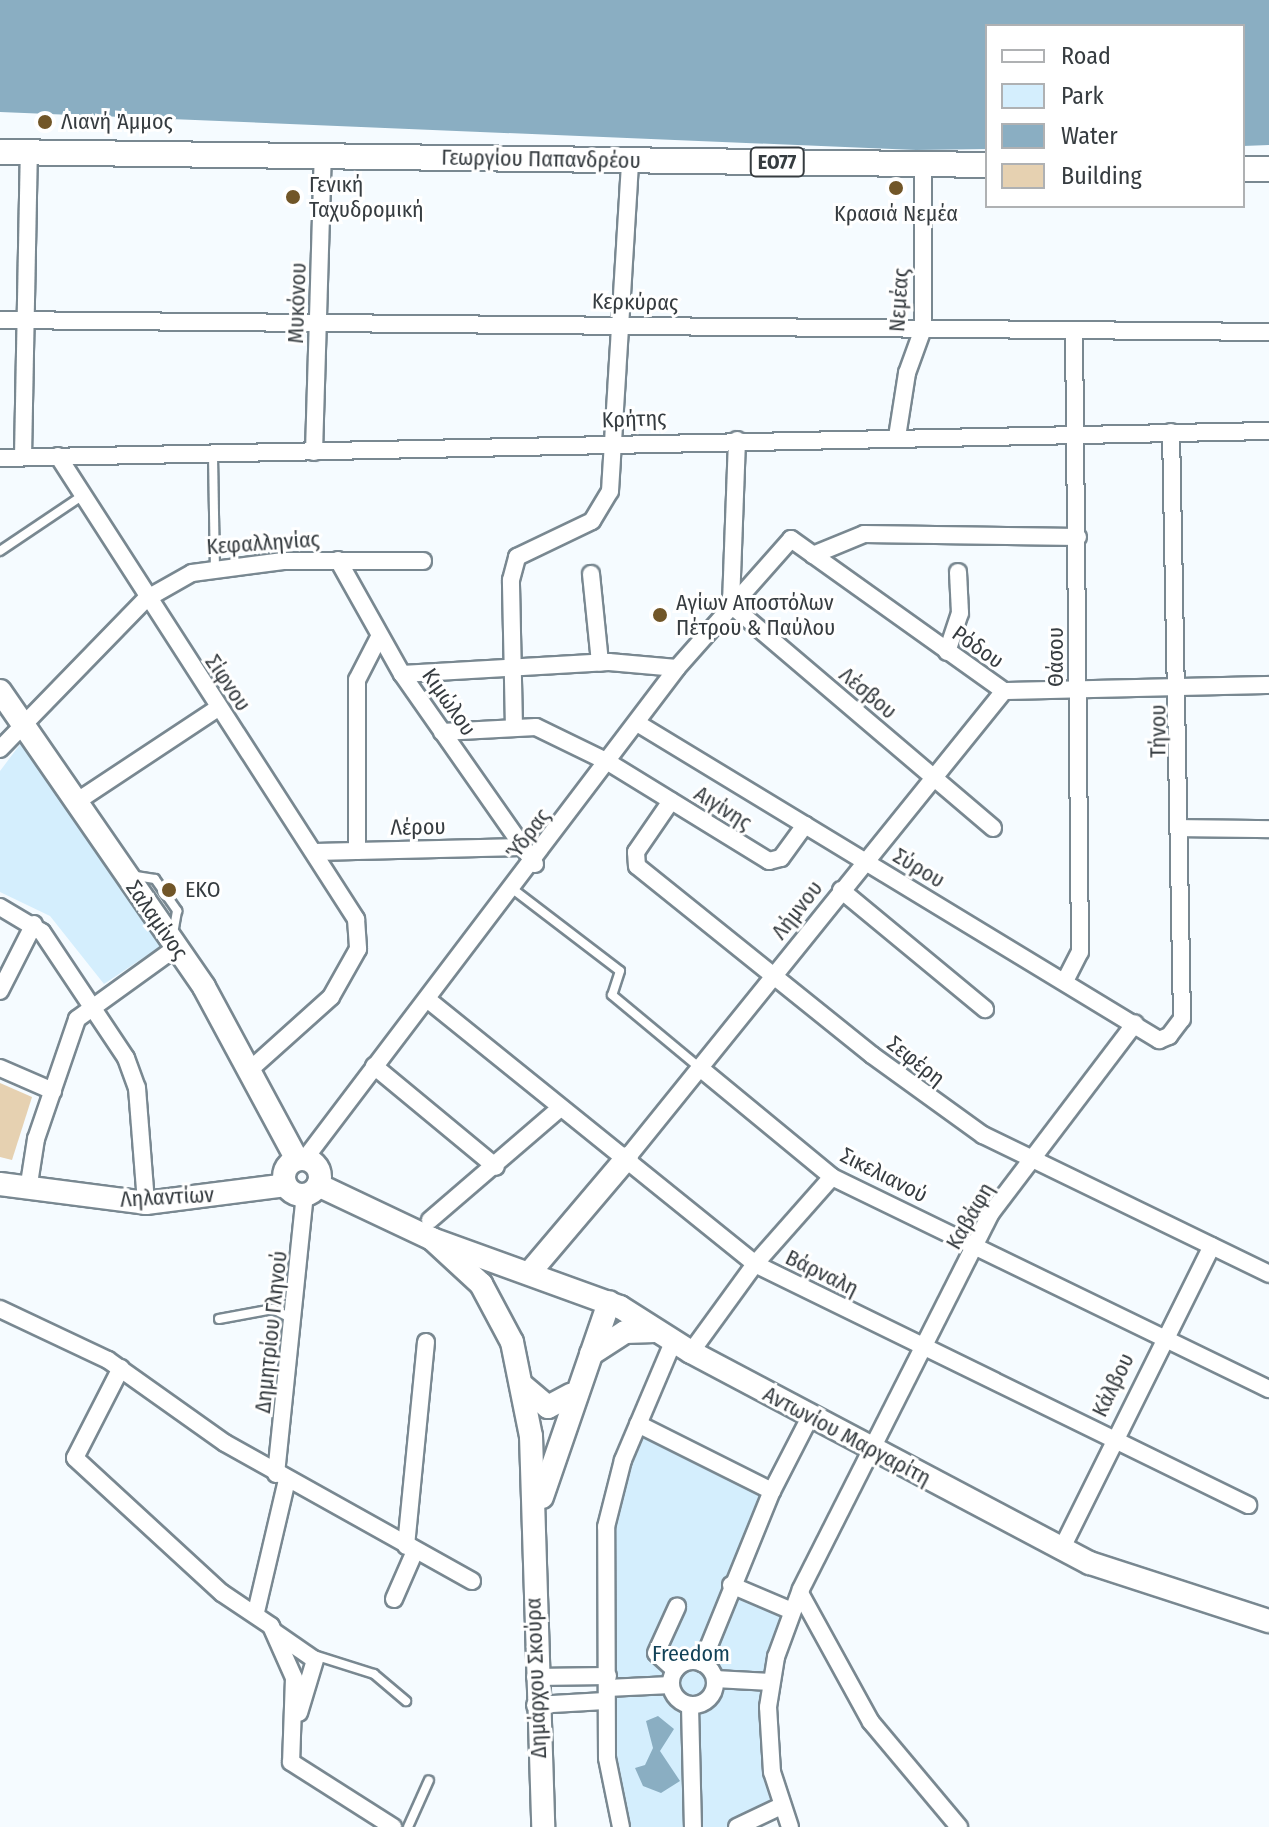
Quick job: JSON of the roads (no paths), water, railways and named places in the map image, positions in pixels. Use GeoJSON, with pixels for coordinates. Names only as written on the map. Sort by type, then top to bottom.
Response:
{"type":"FeatureCollection","features":[{"type":"Feature","properties":{"kind":"main road","name":"Γεωργίου Παπανδρέου"},"geometry":{"type":"LineString","coordinates":[[0,152],[985,165]]}},
{"type":"Feature","properties":{"kind":"main road"},"geometry":{"type":"LineString","coordinates":[[1245,169],[1269,169]]}},
{"type":"Feature","properties":{"kind":"main road","name":"Σαλαμίνος"},"geometry":{"type":"LineString","coordinates":[[0,691],[12,717],[175,937],[253,1067],[300,1160],[318,1169],[303,1188]]}},
{"type":"Feature","properties":{"kind":"main road"},"geometry":{"type":"LineString","coordinates":[[531,1271],[627,1158]]}},
{"type":"Feature","properties":{"kind":"main road"},"geometry":{"type":"LineString","coordinates":[[300,1160],[287,1167],[303,1188],[431,1230],[481,1284],[505,1324],[524,1387],[535,1529]]}},
{"type":"Feature","properties":{"kind":"main road","name":"Ληλαντίων"},"geometry":{"type":"LineString","coordinates":[[0,1184],[146,1203],[303,1188]]}},
{"type":"Feature","properties":{"kind":"main road","name":"Αντωνίου Μαργαρίτη"},"geometry":{"type":"LineString","coordinates":[[431,1230],[491,1260],[531,1271],[609,1302],[673,1342],[810,1417],[1062,1548],[1138,1582],[1269,1621]]}},
{"type":"Feature","properties":{"kind":"main road"},"geometry":{"type":"LineString","coordinates":[[481,1284],[491,1260]]}},
{"type":"Feature","properties":{"kind":"main road"},"geometry":{"type":"LineString","coordinates":[[535,1529],[571,1395],[609,1302]]}},
{"type":"Feature","properties":{"kind":"main road"},"geometry":{"type":"LineString","coordinates":[[589,1355],[625,1332],[673,1342]]}},
{"type":"Feature","properties":{"kind":"main road"},"geometry":{"type":"LineString","coordinates":[[524,1387],[548,1407],[571,1395]]}},
{"type":"Feature","properties":{"kind":"main road","name":"Δημάρχου Σκούρα"},"geometry":{"type":"LineString","coordinates":[[535,1529],[535,1705],[543,1827]]}},
{"type":"Feature","properties":{"kind":"street"},"geometry":{"type":"LineString","coordinates":[[23,457],[29,152]]}},
{"type":"Feature","properties":{"kind":"street","name":"Μυκόνου"},"geometry":{"type":"LineString","coordinates":[[314,452],[323,156]]}},
{"type":"Feature","properties":{"kind":"street"},"geometry":{"type":"LineString","coordinates":[[514,728],[511,580],[517,557],[582,524],[610,491],[615,323],[630,160]]}},
{"type":"Feature","properties":{"kind":"street","name":"Νεμέας"},"geometry":{"type":"LineString","coordinates":[[897,437],[907,373],[923,329],[923,164]]}},
{"type":"Feature","properties":{"kind":"street","name":"Κερκύρας"},"geometry":{"type":"LineString","coordinates":[[0,320],[318,324],[615,323],[1269,332]]}},
{"type":"Feature","properties":{"kind":"street","name":"Θάσου"},"geometry":{"type":"LineString","coordinates":[[1065,981],[1080,952],[1077,687],[1079,434],[1074,330]]}},
{"type":"Feature","properties":{"kind":"street","name":"Κρήτης"},"geometry":{"type":"LineString","coordinates":[[0,458],[213,456],[613,442],[1269,431]]}},
{"type":"Feature","properties":{"kind":"street","name":"Τήνου"},"geometry":{"type":"LineString","coordinates":[[1171,432],[1180,686],[1178,1030]]}},
{"type":"Feature","properties":{"kind":"street"},"geometry":{"type":"LineString","coordinates":[[731,605],[737,440]]}},
{"type":"Feature","properties":{"kind":"street","name":"Σίφνου"},"geometry":{"type":"LineString","coordinates":[[58,456],[146,599],[315,852],[360,933],[331,997],[253,1067]]}},
{"type":"Feature","properties":{"kind":"street"},"geometry":{"type":"LineString","coordinates":[[813,555],[864,534],[1078,537]]}},
{"type":"Feature","properties":{"kind":"street","name":"Ρόδου"},"geometry":{"type":"LineString","coordinates":[[791,539],[1004,691],[1269,685]]}},
{"type":"Feature","properties":{"kind":"street","name":"Ύδρας"},"geometry":{"type":"LineString","coordinates":[[300,1160],[535,864],[677,668],[791,539]]}},
{"type":"Feature","properties":{"kind":"street","name":"Κεφαλληνίας"},"geometry":{"type":"LineString","coordinates":[[0,749],[12,717],[146,599],[215,566],[338,560],[423,561]]}},
{"type":"Feature","properties":{"kind":"street","name":"Κιμώλου"},"geometry":{"type":"LineString","coordinates":[[338,560],[402,674],[535,864]]}},
{"type":"Feature","properties":{"kind":"street"},"geometry":{"type":"LineString","coordinates":[[947,652],[960,613],[958,572]]}},
{"type":"Feature","properties":{"kind":"street"},"geometry":{"type":"LineString","coordinates":[[591,574],[600,663]]}},
{"type":"Feature","properties":{"kind":"street","name":"Λέσβου"},"geometry":{"type":"LineString","coordinates":[[731,605],[993,828]]}},
{"type":"Feature","properties":{"kind":"street"},"geometry":{"type":"LineString","coordinates":[[357,851],[357,680],[379,637]]}},
{"type":"Feature","properties":{"kind":"street"},"geometry":{"type":"LineString","coordinates":[[402,674],[600,663],[677,668]]}},
{"type":"Feature","properties":{"kind":"street","name":"Λήμνου"},"geometry":{"type":"LineString","coordinates":[[627,1158],[1004,691]]}},
{"type":"Feature","properties":{"kind":"street"},"geometry":{"type":"LineString","coordinates":[[76,802],[218,708]]}},
{"type":"Feature","properties":{"kind":"street","name":"Σύρου"},"geometry":{"type":"LineString","coordinates":[[637,723],[1159,1040],[1178,1030]]}},
{"type":"Feature","properties":{"kind":"street","name":"Αιγίνης"},"geometry":{"type":"LineString","coordinates":[[442,732],[536,727],[608,762],[770,862],[805,825]]}},
{"type":"Feature","properties":{"kind":"street","name":"Σεφέρη"},"geometry":{"type":"LineString","coordinates":[[671,801],[636,852],[636,864],[935,1103],[1032,1159],[1269,1274]]}},
{"type":"Feature","properties":{"kind":"street"},"geometry":{"type":"LineString","coordinates":[[1181,828],[1269,829]]}},
{"type":"Feature","properties":{"kind":"street","name":"Λέρου"},"geometry":{"type":"LineString","coordinates":[[315,852],[522,847]]}},
{"type":"Feature","properties":{"kind":"street"},"geometry":{"type":"LineString","coordinates":[[841,890],[985,1009]]}},
{"type":"Feature","properties":{"kind":"street"},"geometry":{"type":"LineString","coordinates":[[0,907],[34,924],[93,1006],[135,1081],[146,1203]]}},
{"type":"Feature","properties":{"kind":"street"},"geometry":{"type":"LineString","coordinates":[[0,991],[34,924]]}},
{"type":"Feature","properties":{"kind":"street"},"geometry":{"type":"LineString","coordinates":[[28,1190],[53,1091],[77,1019],[175,937]]}},
{"type":"Feature","properties":{"kind":"street","name":"Βάρναλη"},"geometry":{"type":"LineString","coordinates":[[427,999],[755,1264],[1248,1505]]}},
{"type":"Feature","properties":{"kind":"street","name":"Καβάφη"},"geometry":{"type":"LineString","coordinates":[[790,1827],[781,1806],[769,1750],[771,1682],[792,1611],[977,1244],[1032,1159],[1135,1023]]}},
{"type":"Feature","properties":{"kind":"street"},"geometry":{"type":"LineString","coordinates":[[374,1066],[496,1167]]}},
{"type":"Feature","properties":{"kind":"street"},"geometry":{"type":"LineString","coordinates":[[0,1068],[53,1091]]}},
{"type":"Feature","properties":{"kind":"street","name":"Σικελιανού"},"geometry":{"type":"LineString","coordinates":[[700,1068],[832,1177],[977,1244],[1269,1389]]}},
{"type":"Feature","properties":{"kind":"street"},"geometry":{"type":"LineString","coordinates":[[431,1230],[560,1108]]}},
{"type":"Feature","properties":{"kind":"street"},"geometry":{"type":"LineString","coordinates":[[621,1827],[607,1688],[606,1527],[638,1424],[673,1342],[755,1264],[832,1177]]}},
{"type":"Feature","properties":{"kind":"street","name":"Δημητρίου Γληνού"},"geometry":{"type":"LineString","coordinates":[[256,1612],[282,1477],[296,1320],[303,1188]]}},
{"type":"Feature","properties":{"kind":"street","name":"Κάλβου"},"geometry":{"type":"LineString","coordinates":[[1062,1548],[1110,1440],[1212,1246]]}},
{"type":"Feature","properties":{"kind":"street"},"geometry":{"type":"LineString","coordinates":[[0,1309],[121,1368],[282,1477],[472,1581]]}},
{"type":"Feature","properties":{"kind":"street"},"geometry":{"type":"LineString","coordinates":[[394,1599],[411,1549],[426,1342]]}},
{"type":"Feature","properties":{"kind":"street"},"geometry":{"type":"LineString","coordinates":[[121,1368],[75,1458],[222,1593],[256,1612],[275,1632],[313,1655],[316,1669],[290,1737]]}},
{"type":"Feature","properties":{"kind":"street"},"geometry":{"type":"LineString","coordinates":[[535,1705],[673,1677],[702,1663],[751,1531],[810,1417]]}},
{"type":"Feature","properties":{"kind":"street"},"geometry":{"type":"LineString","coordinates":[[638,1424],[772,1491]]}},
{"type":"Feature","properties":{"kind":"street"},"geometry":{"type":"LineString","coordinates":[[731,1585],[792,1611]]}},
{"type":"Feature","properties":{"kind":"street"},"geometry":{"type":"LineString","coordinates":[[800,1593],[871,1722],[959,1827]]}},
{"type":"Feature","properties":{"kind":"street"},"geometry":{"type":"LineString","coordinates":[[677,1607],[656,1653],[690,1706],[693,1827]]}},
{"type":"Feature","properties":{"kind":"street"},"geometry":{"type":"LineString","coordinates":[[275,1632],[294,1678],[290,1737],[298,1771],[393,1827]]}},
{"type":"Feature","properties":{"kind":"street"},"geometry":{"type":"LineString","coordinates":[[702,1663],[715,1679],[771,1682]]}},
{"type":"Feature","properties":{"kind":"street"},"geometry":{"type":"LineString","coordinates":[[535,1677],[607,1688]]}},
{"type":"Feature","properties":{"kind":"street"},"geometry":{"type":"LineString","coordinates":[[690,1706],[710,1699],[715,1679]]}},
{"type":"Feature","properties":{"kind":"street"},"geometry":{"type":"LineString","coordinates":[[737,1827],[781,1806]]}},
{"type":"Feature","properties":{"kind":"lane"},"geometry":{"type":"LineString","coordinates":[[213,456],[215,566]]}},
{"type":"Feature","properties":{"kind":"lane"},"geometry":{"type":"LineString","coordinates":[[0,551],[82,496]]}},
{"type":"Feature","properties":{"kind":"lane"},"geometry":{"type":"LineString","coordinates":[[136,876],[155,879],[177,911],[175,937]]}},
{"type":"Feature","properties":{"kind":"lane","name":"Σικελιανού"},"geometry":{"type":"LineString","coordinates":[[514,890],[620,971],[612,995],[700,1068]]}},
{"type":"Feature","properties":{"kind":"lane"},"geometry":{"type":"LineString","coordinates":[[219,1319],[273,1309],[296,1320]]}},
{"type":"Feature","properties":{"kind":"lane"},"geometry":{"type":"LineString","coordinates":[[313,1655],[374,1674],[406,1701]]}},
{"type":"Feature","properties":{"kind":"lane"},"geometry":{"type":"LineString","coordinates":[[408,1827],[429,1780]]}},
{"type":"Feature","properties":{"kind":"water"},"geometry":{"type":"Polygon","coordinates":[[[0,0],[1269,0],[1269,145],[1245,146],[1245,24],[985,24],[985,149],[916,150],[0,112],[0,0]]]}},
{"type":"Feature","properties":{"kind":"water"},"geometry":{"type":"Polygon","coordinates":[[[658,1716],[674,1729],[660,1751],[680,1781],[661,1793],[643,1786],[635,1768],[645,1765],[653,1748],[646,1721],[658,1716]]]}},
{"type":"Feature","properties":{"kind":"place","name":"Λιανή Άμμος"},"geometry":{"type":"Point","coordinates":[45,122]}},
{"type":"Feature","properties":{"kind":"place","name":"Κρασιά Νεμέα"},"geometry":{"type":"Point","coordinates":[896,188]}},
{"type":"Feature","properties":{"kind":"place","name":"Γενική Ταχυδρομική"},"geometry":{"type":"Point","coordinates":[293,197]}},
{"type":"Feature","properties":{"kind":"place","name":"Αγίων Αποστόλων Πέτρου & Παύλου"},"geometry":{"type":"Point","coordinates":[660,615]}},
{"type":"Feature","properties":{"kind":"place","name":"EKO"},"geometry":{"type":"Point","coordinates":[169,890]}},
{"type":"Feature","properties":{"kind":"park label","name":"Freedom"},"geometry":{"type":"Point","coordinates":[691,1654]}}]}
